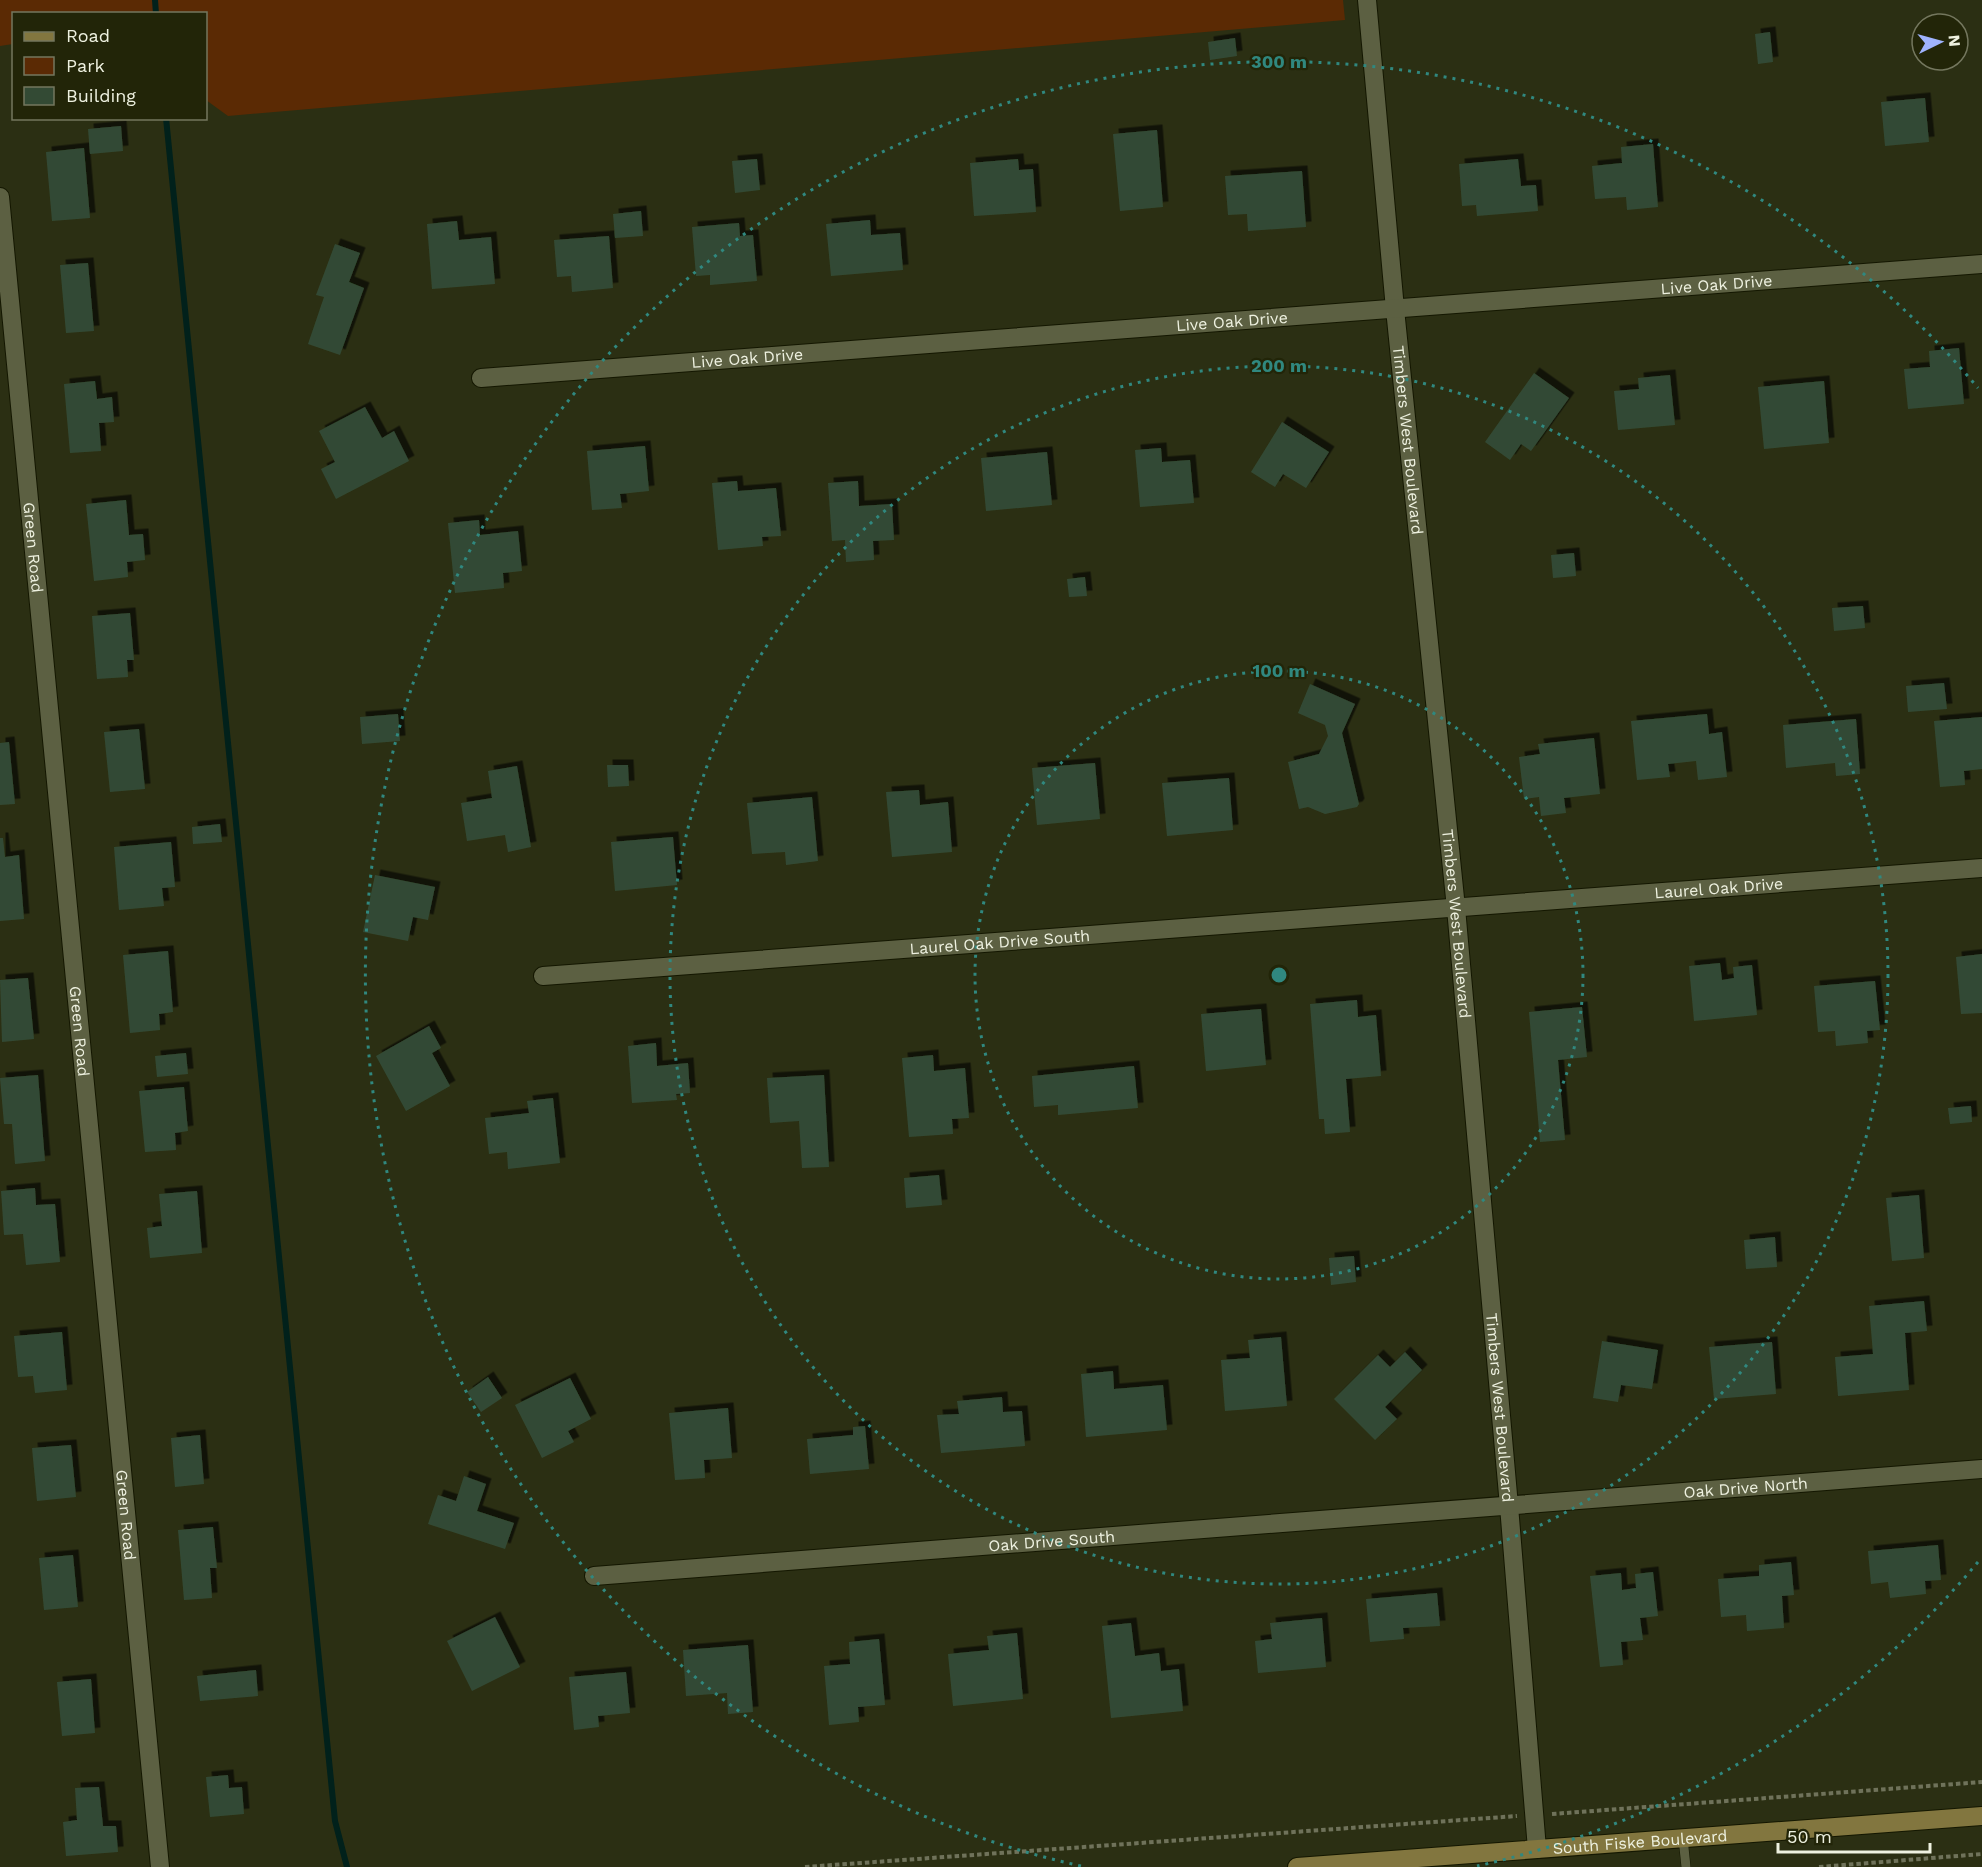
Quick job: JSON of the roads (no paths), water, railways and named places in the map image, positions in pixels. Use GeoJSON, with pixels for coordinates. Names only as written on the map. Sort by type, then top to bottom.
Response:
{"type":"FeatureCollection","features":[{"type":"Feature","properties":{"kind":"main road","name":"South Fiske Boulevard"},"geometry":{"type":"LineString","coordinates":[[1297,1867],[1432,1862],[1537,1849],[1982,1816]]}},
{"type":"Feature","properties":{"kind":"street","name":"Timbers West Boulevard"},"geometry":{"type":"LineString","coordinates":[[1367,0],[1395,309],[1456,908],[1537,1849]]}},
{"type":"Feature","properties":{"kind":"street","name":"Green Road"},"geometry":{"type":"LineString","coordinates":[[0,197],[160,1867]]}},
{"type":"Feature","properties":{"kind":"street","name":"Live Oak Drive"},"geometry":{"type":"LineString","coordinates":[[481,378],[1982,264]]}},
{"type":"Feature","properties":{"kind":"street","name":"Laurel Oak Drive"},"geometry":{"type":"LineString","coordinates":[[1456,908],[1982,868]]}},
{"type":"Feature","properties":{"kind":"street","name":"Laurel Oak Drive South"},"geometry":{"type":"LineString","coordinates":[[543,976],[1456,908]]}},
{"type":"Feature","properties":{"kind":"street","name":"Oak Drive North"},"geometry":{"type":"LineString","coordinates":[[1509,1506],[1982,1469]]}},
{"type":"Feature","properties":{"kind":"street","name":"Oak Drive South"},"geometry":{"type":"LineString","coordinates":[[594,1576],[1509,1506]]}},
{"type":"Feature","properties":{"kind":"lane"},"geometry":{"type":"LineString","coordinates":[[1683,1838],[1686,1867]]}},
{"type":"Feature","properties":{"kind":"waterway"},"geometry":{"type":"LineString","coordinates":[[155,0],[156,12]]}},
{"type":"Feature","properties":{"kind":"waterway"},"geometry":{"type":"LineString","coordinates":[[166,120],[335,1821],[347,1867]]}}]}
